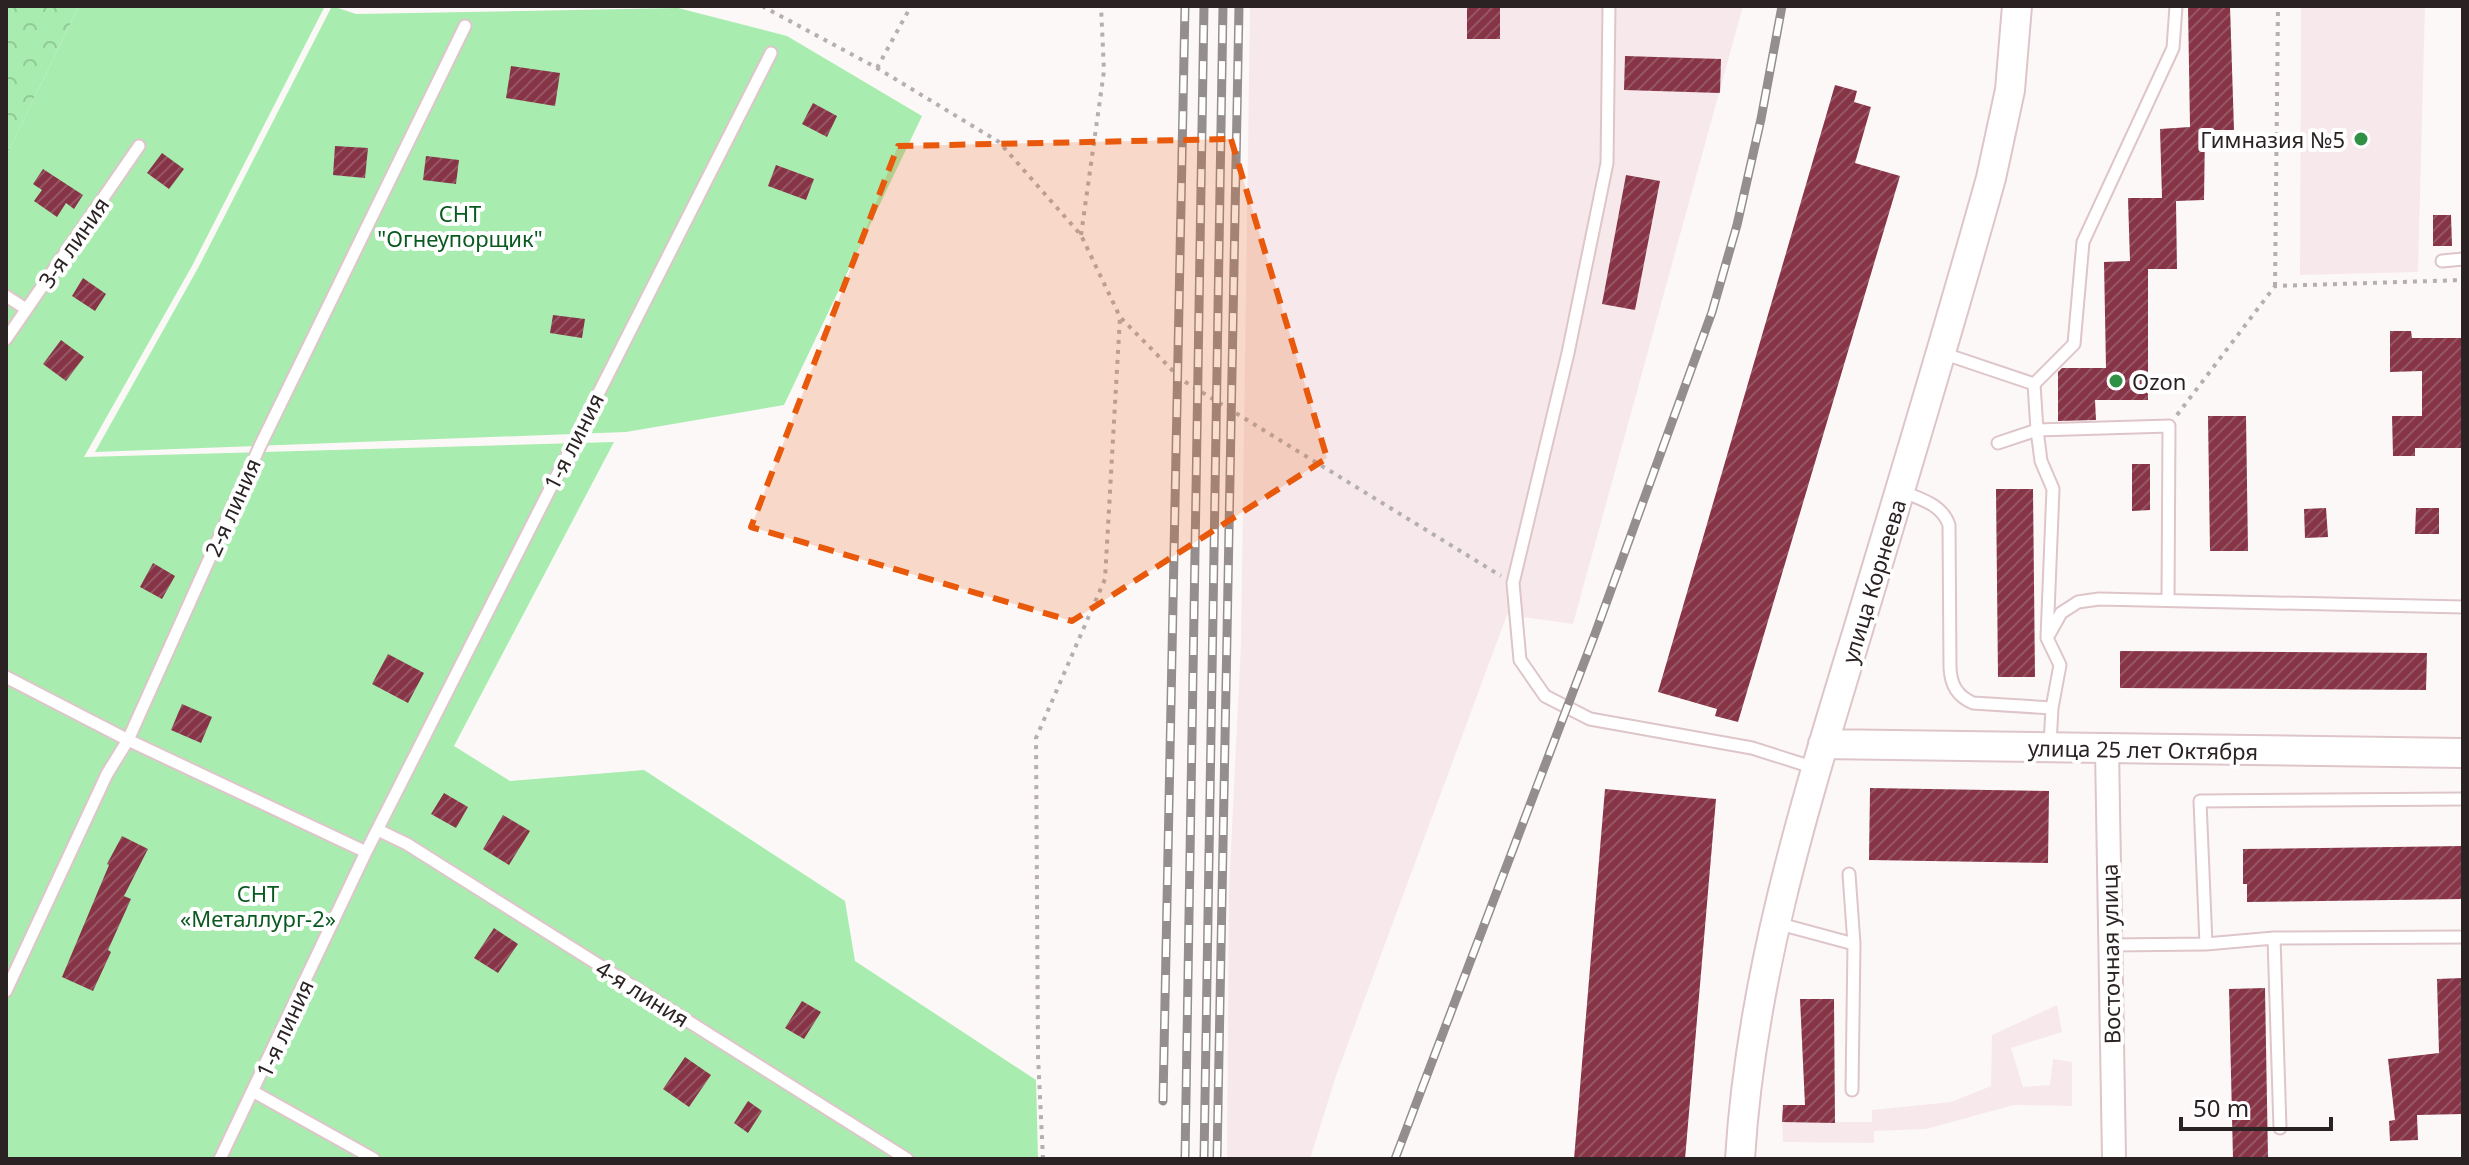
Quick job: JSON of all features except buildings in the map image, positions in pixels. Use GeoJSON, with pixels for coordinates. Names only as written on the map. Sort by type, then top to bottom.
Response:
{"type":"FeatureCollection","features":[{"type":"Feature","properties":{"kind":"street","name":"улица Корнеева"},"geometry":{"type":"LineString","coordinates":[[1740,1159],[1749,1062],[1775,923],[1819,756],[1900,490],[2001,139],[2010,90],[2017,6]]}},
{"type":"Feature","properties":{"kind":"street","name":"улица 25 лет Октября"},"geometry":{"type":"LineString","coordinates":[[1819,756],[2051,748],[2463,753]]}},
{"type":"Feature","properties":{"kind":"street","name":"Восточная улица"},"geometry":{"type":"LineString","coordinates":[[2107,749],[2114,1159]]}},
{"type":"Feature","properties":{"kind":"lane"},"geometry":{"type":"LineString","coordinates":[[1609,6],[1607,163],[1568,353],[1513,583],[1520,660],[1545,696],[1590,719],[1752,748],[1819,756]]}},
{"type":"Feature","properties":{"kind":"lane"},"geometry":{"type":"LineString","coordinates":[[2051,748],[2052,708],[2060,665],[2047,638],[2053,489],[2041,461],[2034,384],[2074,344],[2083,242],[2173,48],[2176,6]]}},
{"type":"Feature","properties":{"kind":"lane","name":"2-я линия"},"geometry":{"type":"LineString","coordinates":[[6,991],[107,774],[128,740],[260,446],[465,26]]}},
{"type":"Feature","properties":{"kind":"lane","name":"1-я линия"},"geometry":{"type":"LineString","coordinates":[[220,1159],[366,852],[771,53]]}},
{"type":"Feature","properties":{"kind":"lane","name":"3-я линия"},"geometry":{"type":"LineString","coordinates":[[6,339],[139,146]]}},
{"type":"Feature","properties":{"kind":"lane"},"geometry":{"type":"LineString","coordinates":[[2442,261],[2463,259]]}},
{"type":"Feature","properties":{"kind":"lane"},"geometry":{"type":"LineString","coordinates":[[6,296],[26,309]]}},
{"type":"Feature","properties":{"kind":"lane"},"geometry":{"type":"LineString","coordinates":[[1940,353],[2034,384]]}},
{"type":"Feature","properties":{"kind":"lane"},"geometry":{"type":"LineString","coordinates":[[1998,443],[2037,430],[2169,426],[2168,600]]}},
{"type":"Feature","properties":{"kind":"lane"},"geometry":{"type":"LineString","coordinates":[[1900,490],[1938,507],[1949,525],[1950,668],[1954,687],[1973,703],[2052,708]]}},
{"type":"Feature","properties":{"kind":"lane"},"geometry":{"type":"LineString","coordinates":[[2047,638],[2061,613],[2078,602],[2099,599],[2463,607]]}},
{"type":"Feature","properties":{"kind":"lane"},"geometry":{"type":"LineString","coordinates":[[6,677],[128,740],[366,852]]}},
{"type":"Feature","properties":{"kind":"lane"},"geometry":{"type":"LineString","coordinates":[[2206,944],[2200,801],[2463,799]]}},
{"type":"Feature","properties":{"kind":"lane","name":"4-я линия"},"geometry":{"type":"LineString","coordinates":[[378,830],[407,844],[907,1159]]}},
{"type":"Feature","properties":{"kind":"lane"},"geometry":{"type":"LineString","coordinates":[[1849,874],[1854,944],[1852,1090]]}},
{"type":"Feature","properties":{"kind":"lane"},"geometry":{"type":"LineString","coordinates":[[1775,923],[1854,944]]}},
{"type":"Feature","properties":{"kind":"lane"},"geometry":{"type":"LineString","coordinates":[[2111,945],[2206,944],[2274,938],[2463,937]]}},
{"type":"Feature","properties":{"kind":"lane"},"geometry":{"type":"LineString","coordinates":[[2274,938],[2280,1128]]}},
{"type":"Feature","properties":{"kind":"lane"},"geometry":{"type":"LineString","coordinates":[[254,1092],[374,1159]]}},
{"type":"Feature","properties":{"kind":"path"},"geometry":{"type":"LineString","coordinates":[[762,6],[877,68],[999,142],[1081,235],[1120,317],[1182,380],[1513,583]]}},
{"type":"Feature","properties":{"kind":"path"},"geometry":{"type":"LineString","coordinates":[[877,68],[911,6]]}},
{"type":"Feature","properties":{"kind":"path"},"geometry":{"type":"LineString","coordinates":[[1081,235],[1104,71],[1101,6]]}},
{"type":"Feature","properties":{"kind":"path"},"geometry":{"type":"LineString","coordinates":[[2169,426],[2275,286],[2278,6]]}},
{"type":"Feature","properties":{"kind":"path"},"geometry":{"type":"LineString","coordinates":[[2275,286],[2463,280]]}},
{"type":"Feature","properties":{"kind":"path"},"geometry":{"type":"LineString","coordinates":[[1043,1159],[1038,1056],[1036,738],[1105,579],[1120,317]]}},
{"type":"Feature","properties":{"kind":"highlighted area"},"geometry":{"type":"Polygon","coordinates":[[[1231,139],[1327,458],[1072,621],[751,527],[898,146],[1231,139]]]}},
{"type":"Feature","properties":{"kind":"shaded area"},"geometry":{"type":"Polygon","coordinates":[[[1250,6],[1743,6],[1573,624],[1507,615],[1336,1076],[1310,1159],[1227,1159],[1229,889],[1241,642],[1250,6]]]}},
{"type":"Feature","properties":{"kind":"shaded area","name":"Гимназия №5"},"geometry":{"type":"Polygon","coordinates":[[[2301,6],[2425,6],[2418,272],[2300,275],[2301,6]]]}},
{"type":"Feature","properties":{"kind":"shaded area"},"geometry":{"type":"Polygon","coordinates":[[[2057,1005],[2062,1032],[2011,1048],[2023,1087],[2050,1085],[2053,1059],[2072,1062],[2072,1106],[2014,1105],[1926,1129],[1874,1131],[1874,1143],[1783,1142],[1782,1122],[1872,1122],[1872,1110],[1951,1102],[1991,1086],[1992,1035],[2057,1005]]]}},
{"type":"Feature","properties":{"kind":"green space"},"geometry":{"type":"Polygon","coordinates":[[[6,6],[79,6],[6,156],[6,6]]]}},
{"type":"Feature","properties":{"kind":"green space","name":"СНТ «Металлург-2»"},"geometry":{"type":"Polygon","coordinates":[[[79,6],[325,6],[192,266],[84,457],[614,442],[454,746],[510,781],[644,770],[845,901],[855,961],[1036,1080],[1038,1159],[6,1159],[6,156],[79,6]]]}},
{"type":"Feature","properties":{"kind":"green space","name":"СНТ \"Огнеупорщик\""},"geometry":{"type":"Polygon","coordinates":[[[332,6],[356,14],[678,8],[787,36],[922,116],[784,405],[626,432],[95,452],[198,268],[332,6]]]}},
{"type":"Feature","properties":{"kind":"railway"},"geometry":{"type":"LineString","coordinates":[[1163,1101],[1185,6]]}},
{"type":"Feature","properties":{"kind":"railway"},"geometry":{"type":"LineString","coordinates":[[1185,1159],[1204,6]]}},
{"type":"Feature","properties":{"kind":"railway"},"geometry":{"type":"LineString","coordinates":[[1204,1159],[1223,6]]}},
{"type":"Feature","properties":{"kind":"railway"},"geometry":{"type":"LineString","coordinates":[[1217,1159],[1239,6]]}},
{"type":"Feature","properties":{"kind":"railway"},"geometry":{"type":"LineString","coordinates":[[1395,1159],[1595,634],[1712,312],[1737,225],[1782,6]]}},
{"type":"Feature","properties":{"kind":"place","name":"Гимназия №5"},"geometry":{"type":"Point","coordinates":[2361,139]}},
{"type":"Feature","properties":{"kind":"place","name":"Ozon"},"geometry":{"type":"Point","coordinates":[2116,381]}}]}
